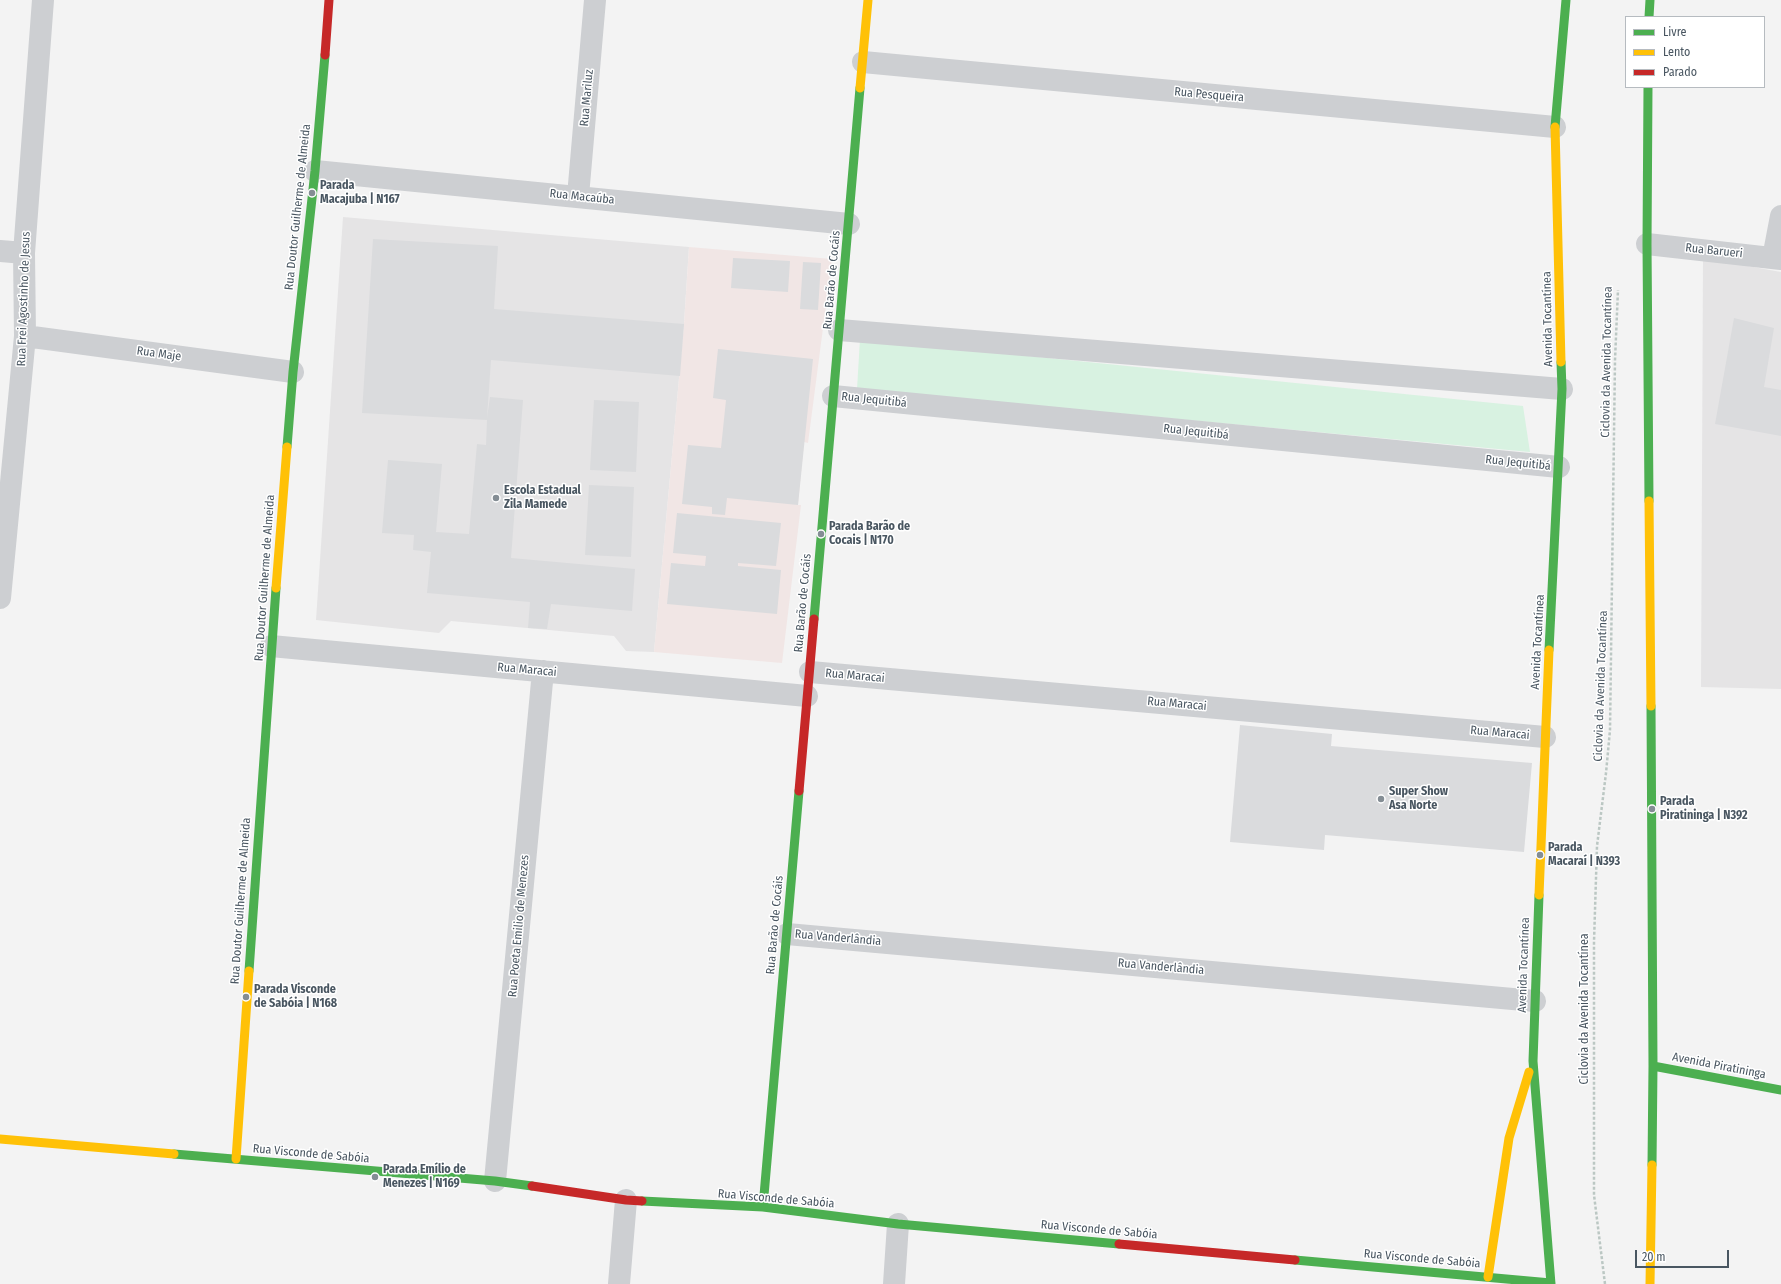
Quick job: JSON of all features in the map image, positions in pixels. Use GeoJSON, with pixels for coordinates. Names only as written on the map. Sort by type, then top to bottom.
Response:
{"type":"FeatureCollection","features":[{"type":"Feature","properties":{"kind":"street","name":"Rua Frei Agostinho de Jesus"},"geometry":{"type":"LineString","coordinates":[[0,598],[25,336],[24,253],[42,0]]}},
{"type":"Feature","properties":{"kind":"street","name":"Rua Doutor Guilherme de Almeida"},"geometry":{"type":"LineString","coordinates":[[236,1159],[271,646],[293,372],[315,171],[329,0]]}},
{"type":"Feature","properties":{"kind":"street","name":"Rua Mariluz"},"geometry":{"type":"LineString","coordinates":[[578,196],[595,0]]}},
{"type":"Feature","properties":{"kind":"street","name":"Rua Barão de Cocáis"},"geometry":{"type":"LineString","coordinates":[[763,1207],[868,0]]}},
{"type":"Feature","properties":{"kind":"street","name":"Avenida Tocantínea"},"geometry":{"type":"LineString","coordinates":[[1551,1283],[1533,1061],[1545,736],[1562,389],[1555,127],[1566,0]]}},
{"type":"Feature","properties":{"kind":"street"},"geometry":{"type":"LineString","coordinates":[[1649,16],[1650,0]]}},
{"type":"Feature","properties":{"kind":"street","name":"Rua Pesqueira"},"geometry":{"type":"LineString","coordinates":[[863,62],[1555,127]]}},
{"type":"Feature","properties":{"kind":"street"},"geometry":{"type":"LineString","coordinates":[[1648,88],[1647,244],[1653,1066],[1650,1284]]}},
{"type":"Feature","properties":{"kind":"street","name":"Rua Macaúba"},"geometry":{"type":"LineString","coordinates":[[315,171],[849,224]]}},
{"type":"Feature","properties":{"kind":"street"},"geometry":{"type":"LineString","coordinates":[[1777,258],[1781,216]]}},
{"type":"Feature","properties":{"kind":"street","name":"Rua Barueri"},"geometry":{"type":"LineString","coordinates":[[1647,244],[1777,258]]}},
{"type":"Feature","properties":{"kind":"street"},"geometry":{"type":"LineString","coordinates":[[0,251],[24,253]]}},
{"type":"Feature","properties":{"kind":"street"},"geometry":{"type":"LineString","coordinates":[[839,330],[1562,389]]}},
{"type":"Feature","properties":{"kind":"street","name":"Rua Maje"},"geometry":{"type":"LineString","coordinates":[[25,336],[293,372]]}},
{"type":"Feature","properties":{"kind":"street","name":"Rua Jequitibá"},"geometry":{"type":"LineString","coordinates":[[833,396],[1558,467]]}},
{"type":"Feature","properties":{"kind":"street","name":"Rua Maracai"},"geometry":{"type":"LineString","coordinates":[[271,646],[807,696]]}},
{"type":"Feature","properties":{"kind":"street","name":"Rua Poeta Emilio de Menezes"},"geometry":{"type":"LineString","coordinates":[[495,1182],[543,671]]}},
{"type":"Feature","properties":{"kind":"street","name":"Rua Maracai"},"geometry":{"type":"LineString","coordinates":[[810,672],[1545,736]]}},
{"type":"Feature","properties":{"kind":"street","name":"Rua Vanderlândia"},"geometry":{"type":"LineString","coordinates":[[787,934],[1535,1000]]}},
{"type":"Feature","properties":{"kind":"street"},"geometry":{"type":"LineString","coordinates":[[1488,1277],[1509,1138],[1533,1061]]}},
{"type":"Feature","properties":{"kind":"street","name":"Avenida Piratininga"},"geometry":{"type":"LineString","coordinates":[[1653,1066],[1781,1090]]}},
{"type":"Feature","properties":{"kind":"street","name":"Rua Visconde de Sabóia"},"geometry":{"type":"LineString","coordinates":[[0,1139],[495,1182],[626,1200],[763,1207],[898,1224],[1488,1277],[1523,1282],[1551,1283]]}},
{"type":"Feature","properties":{"kind":"street"},"geometry":{"type":"LineString","coordinates":[[619,1284],[626,1200]]}},
{"type":"Feature","properties":{"kind":"street"},"geometry":{"type":"LineString","coordinates":[[894,1284],[898,1224]]}},
{"type":"Feature","properties":{"kind":"path","name":"Ciclovia da Avenida Tocantínea"},"geometry":{"type":"LineString","coordinates":[[1605,1284],[1594,1196],[1594,942],[1597,846],[1610,730],[1615,360],[1618,282]]}},
{"type":"Feature","properties":{"kind":"shaded area","name":"Escola Estadual Zila Mamede"},"geometry":{"type":"Polygon","coordinates":[[[343,217],[689,247],[684,324],[654,652],[626,651],[614,636],[451,621],[439,633],[316,620],[343,217]]]}},
{"type":"Feature","properties":{"kind":"shaded area"},"geometry":{"type":"Polygon","coordinates":[[[689,247],[832,259],[808,443],[804,442],[798,505],[801,505],[782,663],[654,652],[684,324],[689,247]]]}},
{"type":"Feature","properties":{"kind":"shaded area"},"geometry":{"type":"Polygon","coordinates":[[[1703,258],[1781,272],[1781,689],[1701,687],[1703,258]]]}},
{"type":"Feature","properties":{"kind":"green space"},"geometry":{"type":"Polygon","coordinates":[[[860,339],[1523,406],[1530,452],[857,389],[860,339]]]}},
{"type":"Feature","properties":{"kind":"building"},"geometry":{"type":"Polygon","coordinates":[[[373,239],[498,246],[494,309],[684,324],[680,376],[491,360],[487,418],[490,397],[523,400],[511,558],[635,569],[632,611],[551,604],[547,629],[528,628],[530,602],[427,593],[431,552],[413,550],[414,535],[382,533],[388,460],[442,464],[436,532],[469,534],[477,444],[486,445],[487,420],[362,413],[373,239]]]}},
{"type":"Feature","properties":{"kind":"building"},"geometry":{"type":"Polygon","coordinates":[[[733,258],[790,261],[788,292],[731,288],[733,258]]]}},
{"type":"Feature","properties":{"kind":"building"},"geometry":{"type":"Polygon","coordinates":[[[803,262],[821,263],[818,310],[800,309],[803,262]]]}},
{"type":"Feature","properties":{"kind":"building"},"geometry":{"type":"Polygon","coordinates":[[[1734,318],[1774,328],[1764,387],[1781,390],[1781,436],[1715,424],[1734,318]]]}},
{"type":"Feature","properties":{"kind":"building"},"geometry":{"type":"Polygon","coordinates":[[[718,349],[813,359],[798,505],[727,498],[725,515],[712,514],[712,507],[682,504],[688,445],[721,448],[726,400],[713,398],[718,349]]]}},
{"type":"Feature","properties":{"kind":"building"},"geometry":{"type":"Polygon","coordinates":[[[594,400],[639,402],[636,472],[590,470],[594,400]]]}},
{"type":"Feature","properties":{"kind":"building"},"geometry":{"type":"Polygon","coordinates":[[[589,485],[634,487],[631,557],[585,555],[589,485]]]}},
{"type":"Feature","properties":{"kind":"building"},"geometry":{"type":"Polygon","coordinates":[[[677,513],[781,523],[776,566],[738,563],[738,566],[781,570],[777,614],[667,604],[671,563],[705,566],[706,556],[673,553],[677,513]]]}},
{"type":"Feature","properties":{"kind":"building","name":"Super Show Asa Norte"},"geometry":{"type":"Polygon","coordinates":[[[1240,725],[1332,734],[1331,746],[1532,763],[1524,852],[1325,835],[1324,850],[1230,842],[1240,725]]]}},
{"type":"Feature","properties":{"kind":"traffic: fast"},"geometry":{"type":"LineString","coordinates":[[1555,127],[1566,0]]}},
{"type":"Feature","properties":{"kind":"traffic: fast"},"geometry":{"type":"LineString","coordinates":[[1649,16],[1650,0]]}},
{"type":"Feature","properties":{"kind":"traffic: fast"},"geometry":{"type":"LineString","coordinates":[[287,447],[293,372],[315,171],[325,55]]}},
{"type":"Feature","properties":{"kind":"traffic: fast"},"geometry":{"type":"LineString","coordinates":[[814,619],[860,88]]}},
{"type":"Feature","properties":{"kind":"traffic: fast"},"geometry":{"type":"LineString","coordinates":[[1648,88],[1647,244],[1649,501]]}},
{"type":"Feature","properties":{"kind":"traffic: fast"},"geometry":{"type":"LineString","coordinates":[[1549,650],[1562,389],[1561,362]]}},
{"type":"Feature","properties":{"kind":"traffic: fast"},"geometry":{"type":"LineString","coordinates":[[249,971],[276,588]]}},
{"type":"Feature","properties":{"kind":"traffic: fast"},"geometry":{"type":"LineString","coordinates":[[1651,706],[1653,1066],[1652,1165]]}},
{"type":"Feature","properties":{"kind":"traffic: fast"},"geometry":{"type":"LineString","coordinates":[[763,1207],[799,791]]}},
{"type":"Feature","properties":{"kind":"traffic: fast"},"geometry":{"type":"LineString","coordinates":[[1539,895],[1533,1061],[1551,1284]]}},
{"type":"Feature","properties":{"kind":"traffic: fast"},"geometry":{"type":"LineString","coordinates":[[1653,1066],[1781,1090]]}},
{"type":"Feature","properties":{"kind":"traffic: fast"},"geometry":{"type":"LineString","coordinates":[[174,1154],[495,1181],[532,1186]]}},
{"type":"Feature","properties":{"kind":"traffic: fast"},"geometry":{"type":"LineString","coordinates":[[642,1201],[763,1207],[898,1224],[1119,1244]]}},
{"type":"Feature","properties":{"kind":"traffic: fast"},"geometry":{"type":"LineString","coordinates":[[1295,1260],[1551,1283]]}},
{"type":"Feature","properties":{"kind":"traffic: slow"},"geometry":{"type":"LineString","coordinates":[[860,88],[868,0]]}},
{"type":"Feature","properties":{"kind":"traffic: slow"},"geometry":{"type":"LineString","coordinates":[[1555,127],[1561,362]]}},
{"type":"Feature","properties":{"kind":"traffic: slow"},"geometry":{"type":"LineString","coordinates":[[276,588],[287,447]]}},
{"type":"Feature","properties":{"kind":"traffic: slow"},"geometry":{"type":"LineString","coordinates":[[1649,501],[1651,706]]}},
{"type":"Feature","properties":{"kind":"traffic: slow"},"geometry":{"type":"LineString","coordinates":[[1539,895],[1549,650]]}},
{"type":"Feature","properties":{"kind":"traffic: slow"},"geometry":{"type":"LineString","coordinates":[[236,1159],[249,971]]}},
{"type":"Feature","properties":{"kind":"traffic: slow"},"geometry":{"type":"LineString","coordinates":[[1488,1277],[1509,1138],[1529,1072]]}},
{"type":"Feature","properties":{"kind":"traffic: slow"},"geometry":{"type":"LineString","coordinates":[[0,1139],[174,1154]]}},
{"type":"Feature","properties":{"kind":"traffic: slow"},"geometry":{"type":"LineString","coordinates":[[1650,1284],[1652,1165]]}},
{"type":"Feature","properties":{"kind":"traffic: jam"},"geometry":{"type":"LineString","coordinates":[[325,55],[329,0]]}},
{"type":"Feature","properties":{"kind":"traffic: jam"},"geometry":{"type":"LineString","coordinates":[[799,791],[814,619]]}},
{"type":"Feature","properties":{"kind":"traffic: jam"},"geometry":{"type":"LineString","coordinates":[[532,1186],[642,1201]]}},
{"type":"Feature","properties":{"kind":"traffic: jam"},"geometry":{"type":"LineString","coordinates":[[1119,1244],[1295,1260]]}},
{"type":"Feature","properties":{"kind":"place","name":"Parada Macajuba | N167"},"geometry":{"type":"Point","coordinates":[312,193]}},
{"type":"Feature","properties":{"kind":"place","name":"Escola Estadual Zila Mamede"},"geometry":{"type":"Point","coordinates":[496,498]}},
{"type":"Feature","properties":{"kind":"place","name":"Parada Barão de Cocais | N170"},"geometry":{"type":"Point","coordinates":[821,534]}},
{"type":"Feature","properties":{"kind":"place","name":"Super Show Asa Norte"},"geometry":{"type":"Point","coordinates":[1381,799]}},
{"type":"Feature","properties":{"kind":"place","name":"Parada Piratininga | N392"},"geometry":{"type":"Point","coordinates":[1652,809]}},
{"type":"Feature","properties":{"kind":"place","name":"Parada Macaraí | N393"},"geometry":{"type":"Point","coordinates":[1540,855]}},
{"type":"Feature","properties":{"kind":"place","name":"Parada Visconde de Sabóia | N168"},"geometry":{"type":"Point","coordinates":[246,997]}},
{"type":"Feature","properties":{"kind":"place","name":"Parada Emílio de Menezes | N169"},"geometry":{"type":"Point","coordinates":[375,1177]}}]}
